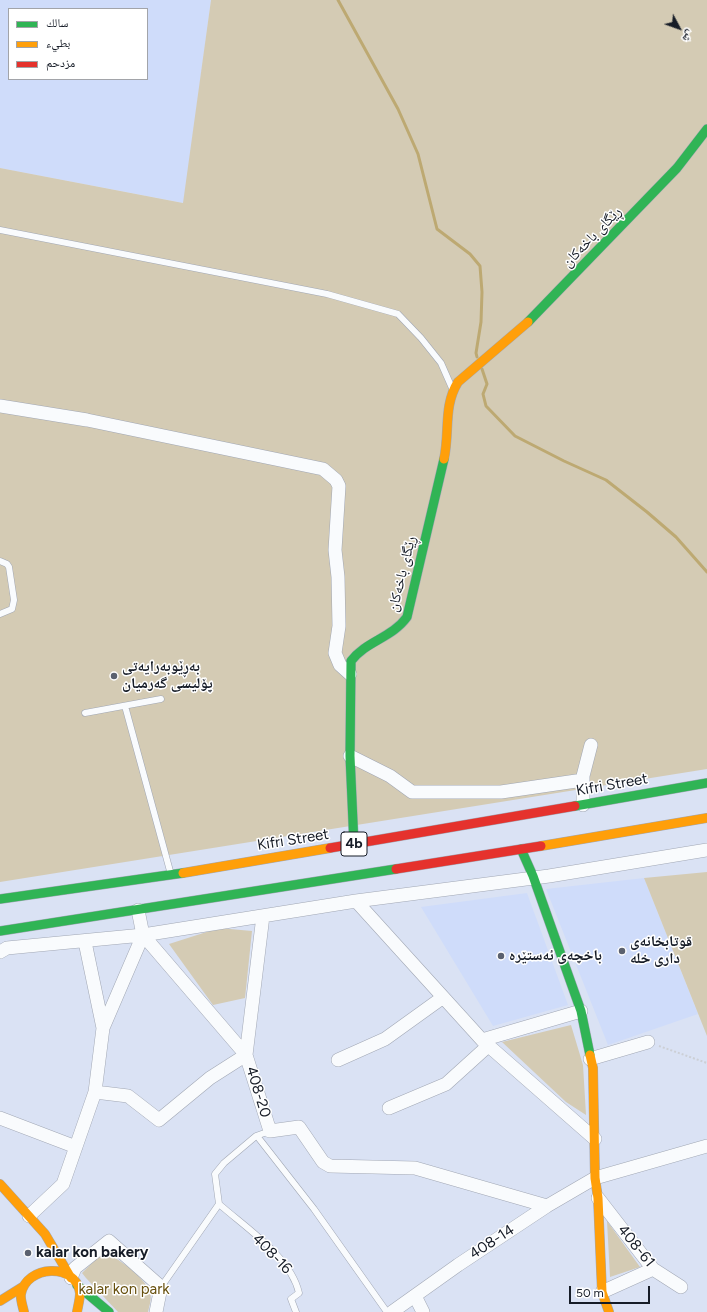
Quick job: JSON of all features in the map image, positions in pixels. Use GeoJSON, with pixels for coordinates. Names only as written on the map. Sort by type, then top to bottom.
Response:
{"type":"FeatureCollection","features":[{"type":"Feature","properties":{"kind":"main road","name":"ڕێگای باخەکان"},"geometry":{"type":"LineString","coordinates":[[354,845],[350,756],[351,661],[356,652],[376,639],[396,631],[403,625],[407,617],[445,454],[447,436],[447,407],[456,386],[535,316],[677,168],[707,129]]}},
{"type":"Feature","properties":{"kind":"main road","name":"Kifri Street"},"geometry":{"type":"LineString","coordinates":[[0,899],[170,875],[354,845],[707,783]]}},
{"type":"Feature","properties":{"kind":"main road","name":"4b"},"geometry":{"type":"LineString","coordinates":[[0,931],[521,849],[707,818]]}},
{"type":"Feature","properties":{"kind":"main road"},"geometry":{"type":"LineString","coordinates":[[521,849],[533,876],[581,1010],[594,1088],[595,1178],[598,1198],[602,1292],[609,1312]]}},
{"type":"Feature","properties":{"kind":"main road"},"geometry":{"type":"LineString","coordinates":[[0,1184],[45,1234],[54,1247],[59,1260],[74,1281],[80,1298],[77,1312]]}},
{"type":"Feature","properties":{"kind":"main road"},"geometry":{"type":"LineString","coordinates":[[24,1312],[21,1296],[24,1286],[29,1278],[43,1270],[49,1264],[54,1247]]}},
{"type":"Feature","properties":{"kind":"main road"},"geometry":{"type":"LineString","coordinates":[[43,1270],[55,1269],[63,1272],[108,1312]]}},
{"type":"Feature","properties":{"kind":"main road"},"geometry":{"type":"LineString","coordinates":[[0,1301],[24,1286]]}},
{"type":"Feature","properties":{"kind":"main road"},"geometry":{"type":"LineString","coordinates":[[77,1312],[92,1302],[99,1303]]}},
{"type":"Feature","properties":{"kind":"street"},"geometry":{"type":"LineString","coordinates":[[0,406],[87,420],[323,469],[330,473],[336,480],[340,495],[335,550],[339,602],[339,626],[336,653],[340,665],[350,674]]}},
{"type":"Feature","properties":{"kind":"street"},"geometry":{"type":"LineString","coordinates":[[583,805],[583,780],[590,745]]}},
{"type":"Feature","properties":{"kind":"street"},"geometry":{"type":"LineString","coordinates":[[350,756],[390,776],[412,792],[501,792],[583,780]]}},
{"type":"Feature","properties":{"kind":"street"},"geometry":{"type":"LineString","coordinates":[[0,952],[8,948],[143,936],[356,901],[449,890],[533,876],[549,876],[707,850]]}},
{"type":"Feature","properties":{"kind":"street"},"geometry":{"type":"LineString","coordinates":[[356,901],[442,998],[485,1043],[595,1139]]}},
{"type":"Feature","properties":{"kind":"street","name":"408-20"},"geometry":{"type":"LineString","coordinates":[[138,910],[143,936],[246,1055],[270,1131],[299,1127],[314,1151],[323,1162],[330,1166],[415,1168],[547,1206]]}},
{"type":"Feature","properties":{"kind":"street"},"geometry":{"type":"LineString","coordinates":[[96,1092],[128,1096],[159,1120],[210,1078],[246,1055],[263,916]]}},
{"type":"Feature","properties":{"kind":"street"},"geometry":{"type":"LineString","coordinates":[[29,1216],[63,1184],[96,1092],[103,1028],[143,936]]}},
{"type":"Feature","properties":{"kind":"street"},"geometry":{"type":"LineString","coordinates":[[84,942],[103,1028]]}},
{"type":"Feature","properties":{"kind":"street"},"geometry":{"type":"LineString","coordinates":[[338,1060],[385,1039],[442,998]]}},
{"type":"Feature","properties":{"kind":"street"},"geometry":{"type":"LineString","coordinates":[[390,1108],[446,1084],[485,1043],[581,1010]]}},
{"type":"Feature","properties":{"kind":"street"},"geometry":{"type":"LineString","coordinates":[[590,1059],[648,1042]]}},
{"type":"Feature","properties":{"kind":"street"},"geometry":{"type":"LineString","coordinates":[[0,1118],[76,1147]]}},
{"type":"Feature","properties":{"kind":"street","name":"408-14"},"geometry":{"type":"LineString","coordinates":[[392,1312],[458,1265],[547,1206],[595,1178],[707,1146]]}},
{"type":"Feature","properties":{"kind":"street","name":"408-61"},"geometry":{"type":"LineString","coordinates":[[598,1198],[653,1269],[681,1287]]}},
{"type":"Feature","properties":{"kind":"street"},"geometry":{"type":"LineString","coordinates":[[74,1281],[75,1268],[109,1241],[161,1287],[156,1312]]}},
{"type":"Feature","properties":{"kind":"street"},"geometry":{"type":"LineString","coordinates":[[602,1292],[653,1269]]}},
{"type":"Feature","properties":{"kind":"street"},"geometry":{"type":"LineString","coordinates":[[415,1296],[423,1312]]}},
{"type":"Feature","properties":{"kind":"lane"},"geometry":{"type":"LineString","coordinates":[[0,230],[327,294],[398,314],[421,338],[456,386]]}},
{"type":"Feature","properties":{"kind":"lane"},"geometry":{"type":"LineString","coordinates":[[0,562],[7,564],[9,567],[14,600],[12,609],[0,614]]}},
{"type":"Feature","properties":{"kind":"lane"},"geometry":{"type":"LineString","coordinates":[[85,713],[161,699]]}},
{"type":"Feature","properties":{"kind":"lane"},"geometry":{"type":"LineString","coordinates":[[125,706],[170,875]]}},
{"type":"Feature","properties":{"kind":"lane"},"geometry":{"type":"LineString","coordinates":[[161,1287],[219,1204],[215,1174],[224,1163],[257,1136],[270,1131]]}},
{"type":"Feature","properties":{"kind":"lane"},"geometry":{"type":"LineString","coordinates":[[257,1136],[314,1209],[387,1312]]}},
{"type":"Feature","properties":{"kind":"lane","name":"408-16"},"geometry":{"type":"LineString","coordinates":[[219,1204],[276,1254],[289,1268],[296,1281],[299,1293],[291,1299],[296,1312]]}},
{"type":"Feature","properties":{"kind":"path"},"geometry":{"type":"LineString","coordinates":[[648,1042],[707,1063]]}},
{"type":"Feature","properties":{"kind":"shaded area"},"geometry":{"type":"Polygon","coordinates":[[[0,0],[211,0],[184,203],[0,168],[0,0]]]}},
{"type":"Feature","properties":{"kind":"shaded area","name":"قوتابخانەی داری خلە"},"geometry":{"type":"Polygon","coordinates":[[[644,878],[698,1014],[608,1045],[546,889],[644,878]]]}},
{"type":"Feature","properties":{"kind":"shaded area","name":"باخچەی ئەستێرە"},"geometry":{"type":"Polygon","coordinates":[[[527,893],[568,1005],[493,1026],[421,907],[527,893]]]}},
{"type":"Feature","properties":{"kind":"green space"},"geometry":{"type":"Polygon","coordinates":[[[211,0],[707,0],[707,769],[0,882],[0,168],[183,203],[211,0]]]}},
{"type":"Feature","properties":{"kind":"green space"},"geometry":{"type":"Polygon","coordinates":[[[707,872],[707,1036],[644,878],[707,872]]]}},
{"type":"Feature","properties":{"kind":"green space"},"geometry":{"type":"Polygon","coordinates":[[[219,928],[252,931],[245,998],[213,1005],[169,944],[219,928]]]}},
{"type":"Feature","properties":{"kind":"green space"},"geometry":{"type":"Polygon","coordinates":[[[571,1025],[583,1065],[586,1115],[566,1102],[502,1042],[571,1025]]]}},
{"type":"Feature","properties":{"kind":"green space"},"geometry":{"type":"Polygon","coordinates":[[[607,1221],[640,1267],[610,1277],[607,1221]]]}},
{"type":"Feature","properties":{"kind":"green space","name":"kalar kon park"},"geometry":{"type":"Polygon","coordinates":[[[102,1253],[108,1254],[130,1268],[143,1281],[151,1295],[148,1312],[118,1312],[82,1273],[102,1253]]]}},
{"type":"Feature","properties":{"kind":"waterway"},"geometry":{"type":"LineString","coordinates":[[338,0],[398,109],[418,154],[437,229],[470,254],[480,266],[482,292],[481,322],[476,353],[477,357]]}},
{"type":"Feature","properties":{"kind":"waterway"},"geometry":{"type":"LineString","coordinates":[[482,369],[487,384],[483,394],[486,406],[515,436],[606,480],[676,537],[707,572]]}},
{"type":"Feature","properties":{"kind":"traffic: fast"},"geometry":{"type":"LineString","coordinates":[[528,322],[677,168],[707,129]]}},
{"type":"Feature","properties":{"kind":"traffic: fast"},"geometry":{"type":"LineString","coordinates":[[354,845],[350,756],[351,661],[357,654],[394,630],[407,617],[444,459]]}},
{"type":"Feature","properties":{"kind":"traffic: fast"},"geometry":{"type":"LineString","coordinates":[[575,806],[707,783]]}},
{"type":"Feature","properties":{"kind":"traffic: fast"},"geometry":{"type":"LineString","coordinates":[[521,849],[533,876],[581,1011],[590,1055]]}},
{"type":"Feature","properties":{"kind":"traffic: fast"},"geometry":{"type":"LineString","coordinates":[[0,931],[396,869]]}},
{"type":"Feature","properties":{"kind":"traffic: fast"},"geometry":{"type":"LineString","coordinates":[[0,899],[183,873]]}},
{"type":"Feature","properties":{"kind":"traffic: fast"},"geometry":{"type":"LineString","coordinates":[[77,1285],[109,1312]]}},
{"type":"Feature","properties":{"kind":"traffic: slow"},"geometry":{"type":"LineString","coordinates":[[444,459],[450,400],[458,382],[528,322]]}},
{"type":"Feature","properties":{"kind":"traffic: slow"},"geometry":{"type":"LineString","coordinates":[[541,846],[707,818]]}},
{"type":"Feature","properties":{"kind":"traffic: slow"},"geometry":{"type":"LineString","coordinates":[[183,873],[330,848]]}},
{"type":"Feature","properties":{"kind":"traffic: slow"},"geometry":{"type":"LineString","coordinates":[[590,1055],[593,1068],[595,1178],[598,1198],[602,1292],[609,1312]]}},
{"type":"Feature","properties":{"kind":"traffic: slow"},"geometry":{"type":"LineString","coordinates":[[0,1184],[45,1234],[71,1278]]}},
{"type":"Feature","properties":{"kind":"traffic: slow"},"geometry":{"type":"LineString","coordinates":[[24,1312],[21,1294],[25,1284],[32,1277],[51,1271],[61,1272],[70,1276],[77,1283],[80,1293],[77,1312]]}},
{"type":"Feature","properties":{"kind":"traffic: slow"},"geometry":{"type":"LineString","coordinates":[[0,1301],[24,1286]]}},
{"type":"Feature","properties":{"kind":"traffic: jam"},"geometry":{"type":"LineString","coordinates":[[330,848],[575,806]]}},
{"type":"Feature","properties":{"kind":"traffic: jam"},"geometry":{"type":"LineString","coordinates":[[396,869],[541,846]]}},
{"type":"Feature","properties":{"kind":"place","name":"بەڕێوبەرایەتی پۆلیسی گەرمیان"},"geometry":{"type":"Point","coordinates":[114,676]}},
{"type":"Feature","properties":{"kind":"place","name":"قوتابخانەی داری خلە"},"geometry":{"type":"Point","coordinates":[622,951]}},
{"type":"Feature","properties":{"kind":"place","name":"باخچەی ئەستێرە"},"geometry":{"type":"Point","coordinates":[501,956]}},
{"type":"Feature","properties":{"kind":"place","name":"kalar kon bakery"},"geometry":{"type":"Point","coordinates":[28,1253]}}]}
